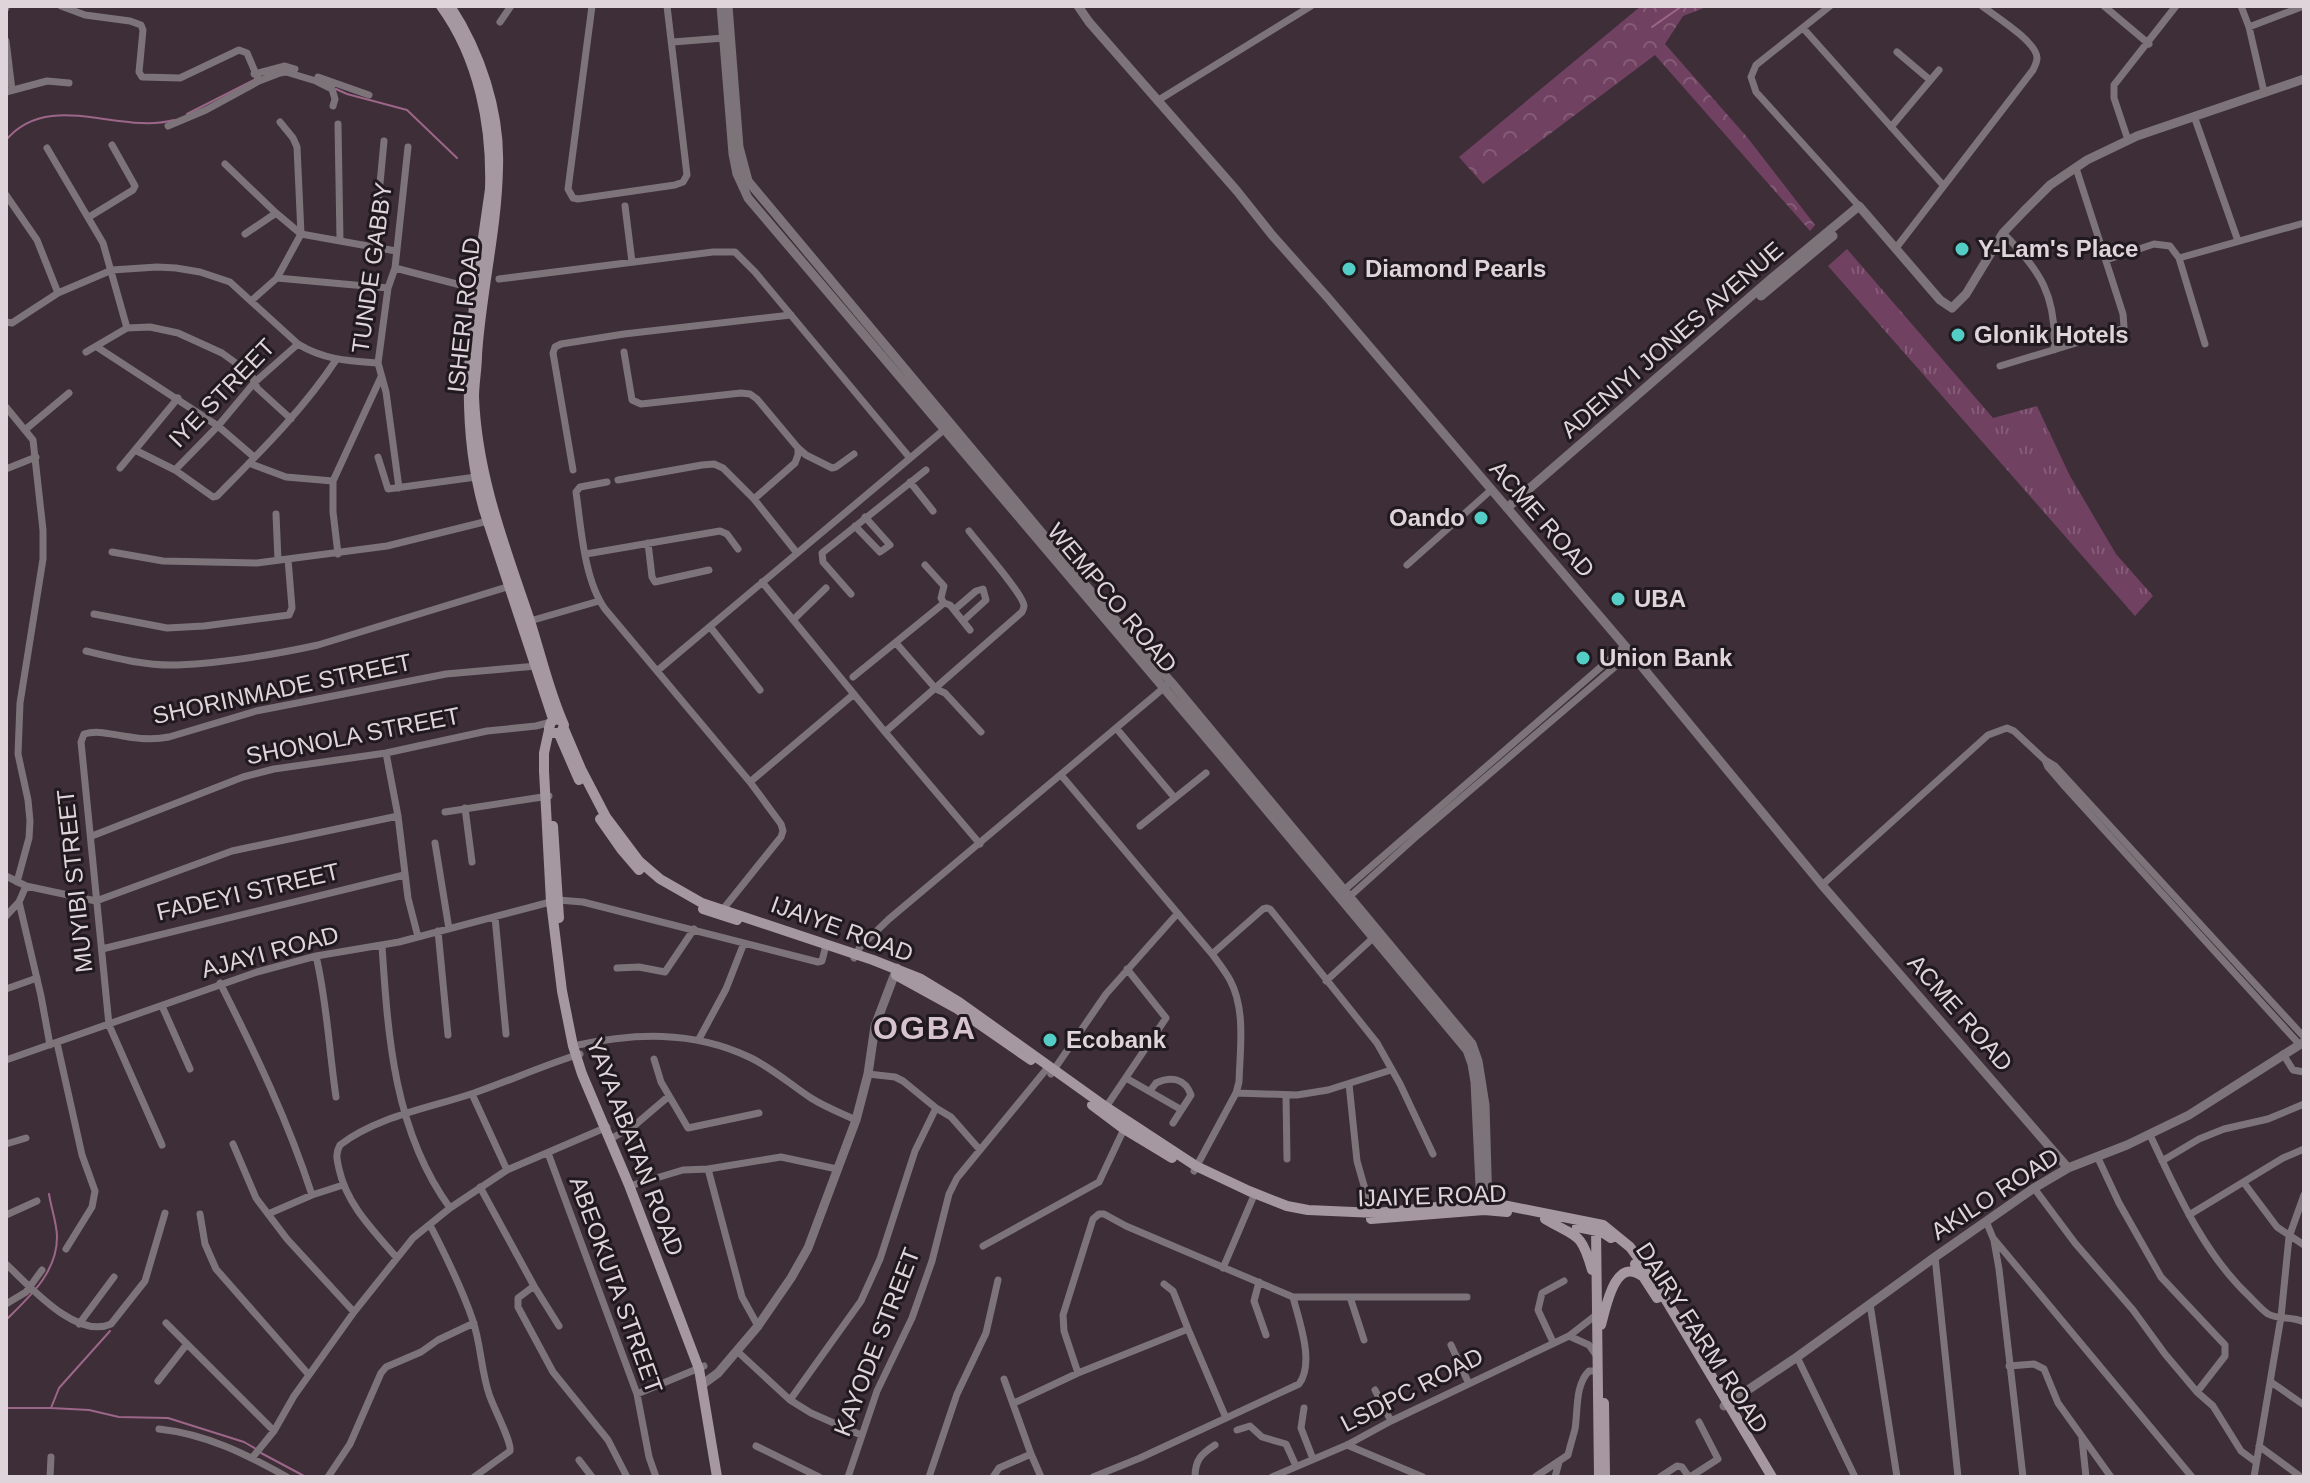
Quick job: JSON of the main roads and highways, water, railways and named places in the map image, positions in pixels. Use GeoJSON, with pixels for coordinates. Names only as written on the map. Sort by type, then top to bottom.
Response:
{"type":"FeatureCollection","features":[{"type":"Feature","properties":{"kind":"main road","name":"ISHERI ROAD"},"geometry":{"type":"LineString","coordinates":[[441,6],[470,61],[481,93],[489,141],[490,189],[476,289],[471,392],[476,477],[488,521],[555,727],[587,798],[630,862],[677,898],[721,912]]}},
{"type":"Feature","properties":{"kind":"main road","name":"ISHERI ROAD"},"geometry":{"type":"LineString","coordinates":[[450,6],[471,43],[485,79],[499,163],[494,227],[471,392],[482,469],[491,509],[530,621],[555,727]]}},
{"type":"Feature","properties":{"kind":"main road","name":"YAYA ABATAN ROAD"},"geometry":{"type":"LineString","coordinates":[[555,727],[546,796],[555,843],[554,901],[577,1050],[702,1368]]}},
{"type":"Feature","properties":{"kind":"main road","name":"IJAIYE ROAD"},"geometry":{"type":"LineString","coordinates":[[721,912],[825,949],[854,956]]}},
{"type":"Feature","properties":{"kind":"main road","name":"IJAIYE ROAD"},"geometry":{"type":"LineString","coordinates":[[721,912],[921,979],[959,1002],[1124,1129],[1195,1169],[1292,1213],[1341,1219],[1392,1219],[1484,1206],[1599,1228]]}},
{"type":"Feature","properties":{"kind":"main road","name":"IJAIYE ROAD"},"geometry":{"type":"LineString","coordinates":[[1050,1070],[1195,1169]]}},
{"type":"Feature","properties":{"kind":"main road","name":"YAYA ABATAN ROAD"},"geometry":{"type":"LineString","coordinates":[[606,1127],[614,1137],[702,1368],[720,1477]]}},
{"type":"Feature","properties":{"kind":"main road","name":"IJAIYE ROAD"},"geometry":{"type":"LineString","coordinates":[[1254,1196],[1308,1210],[1376,1213],[1484,1206],[1599,1228]]}},
{"type":"Feature","properties":{"kind":"main road"},"geometry":{"type":"LineString","coordinates":[[1545,1219],[1580,1238],[1587,1251],[1596,1285]]}},
{"type":"Feature","properties":{"kind":"main road"},"geometry":{"type":"LineString","coordinates":[[1599,1228],[1596,1285],[1600,1371],[1599,1477]]}},
{"type":"Feature","properties":{"kind":"main road"},"geometry":{"type":"LineString","coordinates":[[1599,1228],[1600,1371],[1605,1477]]}},
{"type":"Feature","properties":{"kind":"main road","name":"DAIRY FARM ROAD"},"geometry":{"type":"LineString","coordinates":[[1599,1228],[1620,1237],[1651,1275],[1769,1477]]}},
{"type":"Feature","properties":{"kind":"main road","name":"DAIRY FARM ROAD"},"geometry":{"type":"LineString","coordinates":[[1599,1228],[1630,1257],[1726,1405]]}},
{"type":"Feature","properties":{"kind":"main road"},"geometry":{"type":"LineString","coordinates":[[1599,1320],[1614,1283],[1622,1274],[1636,1272],[1643,1277]]}},
{"type":"Feature","properties":{"kind":"waterway"},"geometry":{"type":"LineString","coordinates":[[1652,27],[1682,6]]}},
{"type":"Feature","properties":{"kind":"waterway"},"geometry":{"type":"LineString","coordinates":[[187,114],[256,79]]}},
{"type":"Feature","properties":{"kind":"waterway"},"geometry":{"type":"LineString","coordinates":[[336,89],[407,110],[457,158]]}},
{"type":"Feature","properties":{"kind":"waterway"},"geometry":{"type":"LineString","coordinates":[[6,140],[23,125],[43,117],[86,116],[153,123],[174,120]]}},
{"type":"Feature","properties":{"kind":"waterway"},"geometry":{"type":"LineString","coordinates":[[6,1320],[40,1283],[52,1262],[57,1237],[49,1194]]}},
{"type":"Feature","properties":{"kind":"waterway"},"geometry":{"type":"LineString","coordinates":[[51,1408],[59,1388],[110,1331]]}},
{"type":"Feature","properties":{"kind":"waterway"},"geometry":{"type":"LineString","coordinates":[[6,1408],[89,1410],[119,1417],[168,1418],[244,1442],[256,1449]]}},
{"type":"Feature","properties":{"kind":"waterway"},"geometry":{"type":"LineString","coordinates":[[261,1453],[306,1477]]}},
{"type":"Feature","properties":{"kind":"place","name":"Y-Lam's Place"},"geometry":{"type":"Point","coordinates":[1962,249]}},
{"type":"Feature","properties":{"kind":"place","name":"Diamond Pearls"},"geometry":{"type":"Point","coordinates":[1349,269]}},
{"type":"Feature","properties":{"kind":"place","name":"Glonik Hotels"},"geometry":{"type":"Point","coordinates":[1958,335]}},
{"type":"Feature","properties":{"kind":"place","name":"Oando"},"geometry":{"type":"Point","coordinates":[1481,518]}},
{"type":"Feature","properties":{"kind":"place","name":"UBA"},"geometry":{"type":"Point","coordinates":[1618,599]}},
{"type":"Feature","properties":{"kind":"place","name":"Union Bank"},"geometry":{"type":"Point","coordinates":[1583,658]}},
{"type":"Feature","properties":{"kind":"place","name":"Ecobank"},"geometry":{"type":"Point","coordinates":[1050,1040]}},
{"type":"Feature","properties":{"kind":"district","name":"OGBA"},"geometry":{"type":"Point","coordinates":[925,1028]}}]}
